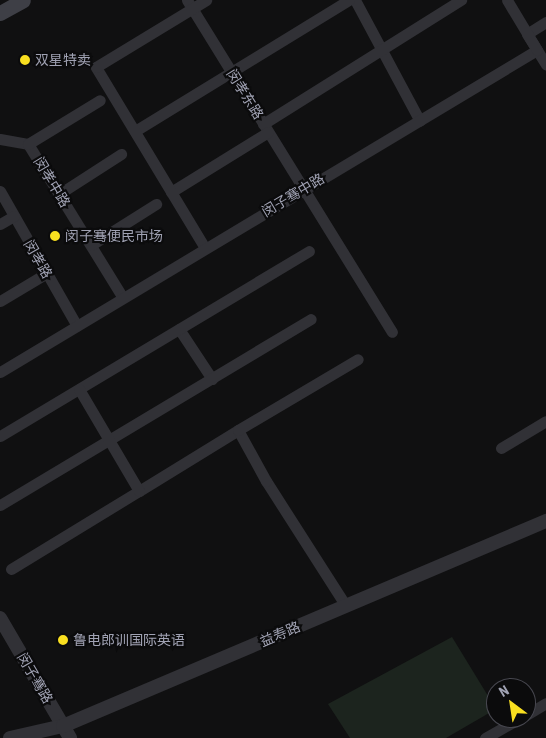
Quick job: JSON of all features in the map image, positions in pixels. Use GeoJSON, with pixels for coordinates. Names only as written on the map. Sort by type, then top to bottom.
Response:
{"type":"FeatureCollection","features":[{"type":"Feature","properties":{"kind":"main road"},"geometry":{"type":"LineString","coordinates":[[0,13],[22,0]]}},
{"type":"Feature","properties":{"kind":"street"},"geometry":{"type":"LineString","coordinates":[[205,248],[96,67],[189,4],[206,0]]}},
{"type":"Feature","properties":{"kind":"street"},"geometry":{"type":"LineString","coordinates":[[135,131],[230,71],[350,0]]}},
{"type":"Feature","properties":{"kind":"street"},"geometry":{"type":"LineString","coordinates":[[355,0],[420,121]]}},
{"type":"Feature","properties":{"kind":"street"},"geometry":{"type":"LineString","coordinates":[[171,192],[381,50],[461,0]]}},
{"type":"Feature","properties":{"kind":"street"},"geometry":{"type":"LineString","coordinates":[[507,0],[546,64]]}},
{"type":"Feature","properties":{"kind":"street","name":"闵孝东路"},"geometry":{"type":"LineString","coordinates":[[189,4],[392,332]]}},
{"type":"Feature","properties":{"kind":"street"},"geometry":{"type":"LineString","coordinates":[[527,34],[546,22]]}},
{"type":"Feature","properties":{"kind":"street","name":"闵子骞中路"},"geometry":{"type":"LineString","coordinates":[[0,372],[77,326],[122,296],[537,50]]}},
{"type":"Feature","properties":{"kind":"street"},"geometry":{"type":"LineString","coordinates":[[28,144],[100,100]]}},
{"type":"Feature","properties":{"kind":"street","name":"闵孝中路"},"geometry":{"type":"LineString","coordinates":[[0,139],[28,144],[122,296]]}},
{"type":"Feature","properties":{"kind":"street"},"geometry":{"type":"LineString","coordinates":[[58,194],[121,154]]}},
{"type":"Feature","properties":{"kind":"street","name":"闵孝路"},"geometry":{"type":"LineString","coordinates":[[0,191],[77,326]]}},
{"type":"Feature","properties":{"kind":"street"},"geometry":{"type":"LineString","coordinates":[[90,245],[156,204]]}},
{"type":"Feature","properties":{"kind":"street"},"geometry":{"type":"LineString","coordinates":[[0,224],[14,216]]}},
{"type":"Feature","properties":{"kind":"street"},"geometry":{"type":"LineString","coordinates":[[0,436],[309,251]]}},
{"type":"Feature","properties":{"kind":"street"},"geometry":{"type":"LineString","coordinates":[[0,301],[47,273]]}},
{"type":"Feature","properties":{"kind":"street"},"geometry":{"type":"LineString","coordinates":[[0,505],[311,319]]}},
{"type":"Feature","properties":{"kind":"street"},"geometry":{"type":"LineString","coordinates":[[180,329],[212,379]]}},
{"type":"Feature","properties":{"kind":"street"},"geometry":{"type":"LineString","coordinates":[[11,569],[358,359]]}},
{"type":"Feature","properties":{"kind":"street"},"geometry":{"type":"LineString","coordinates":[[79,389],[139,491]]}},
{"type":"Feature","properties":{"kind":"street"},"geometry":{"type":"LineString","coordinates":[[501,448],[546,421]]}},
{"type":"Feature","properties":{"kind":"street"},"geometry":{"type":"LineString","coordinates":[[238,430],[266,481],[346,606]]}},
{"type":"Feature","properties":{"kind":"street","name":"益寿路"},"geometry":{"type":"LineString","coordinates":[[10,738],[66,732],[346,606],[546,521]]}},
{"type":"Feature","properties":{"kind":"street","name":"闵子骞路"},"geometry":{"type":"LineString","coordinates":[[0,618],[66,732]]}},
{"type":"Feature","properties":{"kind":"street"},"geometry":{"type":"LineString","coordinates":[[485,738],[502,728]]}},
{"type":"Feature","properties":{"kind":"shaded area"},"geometry":{"type":"Polygon","coordinates":[[[452,637],[486,693],[486,715],[446,738],[350,738],[328,704],[452,637]]]}},
{"type":"Feature","properties":{"kind":"place","name":"双星特卖"},"geometry":{"type":"Point","coordinates":[25,60]}},
{"type":"Feature","properties":{"kind":"place","name":"闵子骞便民市场"},"geometry":{"type":"Point","coordinates":[55,236]}},
{"type":"Feature","properties":{"kind":"place","name":"鲁电郎训国际英语"},"geometry":{"type":"Point","coordinates":[63,640]}}]}
